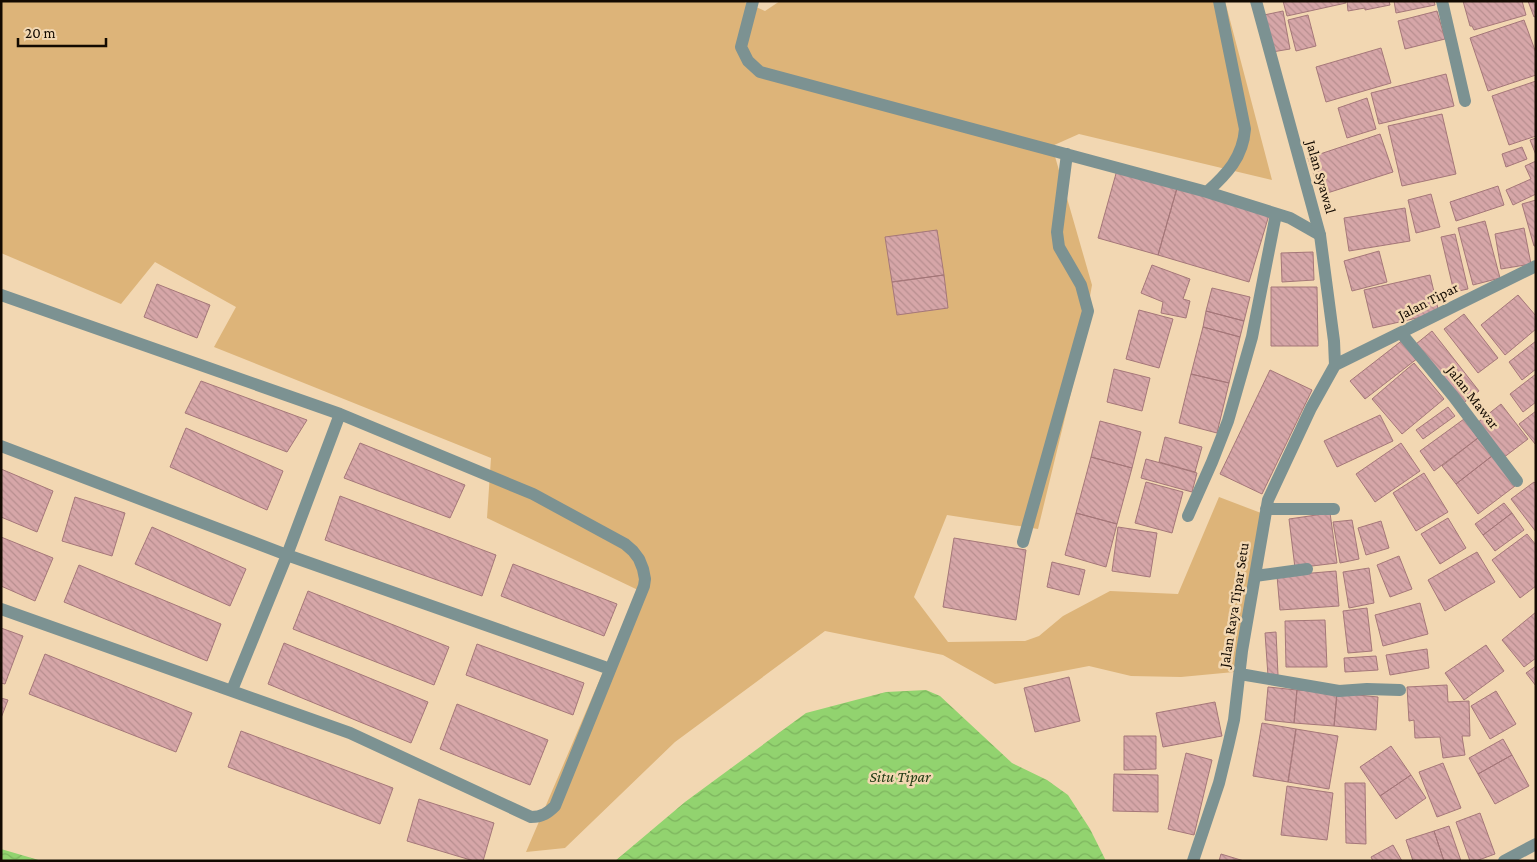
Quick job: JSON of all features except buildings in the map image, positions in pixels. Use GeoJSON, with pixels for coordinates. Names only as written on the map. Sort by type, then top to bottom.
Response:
{"type":"FeatureCollection","features":[{"type":"Feature","properties":{"kind":"street"},"geometry":{"type":"LineString","coordinates":[[753,1],[741,47],[748,61],[760,72],[1207,192],[1290,218],[1320,235]]}},
{"type":"Feature","properties":{"kind":"street"},"geometry":{"type":"LineString","coordinates":[[1207,192],[1223,177],[1239,156],[1244,142],[1245,129],[1219,1]]}},
{"type":"Feature","properties":{"kind":"street","name":"Jalan Syawal"},"geometry":{"type":"LineString","coordinates":[[1256,1],[1320,235],[1334,341],[1335,365]]}},
{"type":"Feature","properties":{"kind":"street"},"geometry":{"type":"LineString","coordinates":[[1442,1],[1465,101]]}},
{"type":"Feature","properties":{"kind":"street"},"geometry":{"type":"LineString","coordinates":[[1023,542],[1088,311],[1081,285],[1059,247],[1057,232],[1067,154]]}},
{"type":"Feature","properties":{"kind":"street"},"geometry":{"type":"LineString","coordinates":[[1188,516],[1222,437],[1249,346],[1260,302],[1276,214]]}},
{"type":"Feature","properties":{"kind":"street","name":"Jalan Tipar"},"geometry":{"type":"LineString","coordinates":[[1335,365],[1536,266]]}},
{"type":"Feature","properties":{"kind":"street"},"geometry":{"type":"LineString","coordinates":[[1,295],[340,414],[533,494],[625,544],[639,558],[645,579],[644,586],[555,806],[539,817],[531,817],[350,734],[232,690],[1,609]]}},
{"type":"Feature","properties":{"kind":"street","name":"Jalan Mawar"},"geometry":{"type":"LineString","coordinates":[[1401,333],[1453,396],[1517,481]]}},
{"type":"Feature","properties":{"kind":"street","name":"Jalan Raya Tipar Setu"},"geometry":{"type":"LineString","coordinates":[[1193,861],[1219,783],[1234,720],[1242,651],[1268,500],[1311,408],[1335,365]]}},
{"type":"Feature","properties":{"kind":"street"},"geometry":{"type":"LineString","coordinates":[[232,690],[287,554],[340,414]]}},
{"type":"Feature","properties":{"kind":"street"},"geometry":{"type":"LineString","coordinates":[[1,446],[287,554],[610,669]]}},
{"type":"Feature","properties":{"kind":"street"},"geometry":{"type":"LineString","coordinates":[[1266,509],[1334,510]]}},
{"type":"Feature","properties":{"kind":"street"},"geometry":{"type":"LineString","coordinates":[[1255,576],[1307,570]]}},
{"type":"Feature","properties":{"kind":"street"},"geometry":{"type":"LineString","coordinates":[[1240,674],[1339,691],[1367,689],[1400,690]]}},
{"type":"Feature","properties":{"kind":"street"},"geometry":{"type":"LineString","coordinates":[[1504,861],[1536,844]]}},
{"type":"Feature","properties":{"kind":"shaded area"},"geometry":{"type":"Polygon","coordinates":[[[1,1],[742,1],[765,11],[780,1],[1225,1],[1272,180],[1079,134],[1052,146],[1092,285],[1077,368],[1038,529],[947,515],[914,597],[948,642],[1025,641],[1039,636],[1063,616],[1110,591],[1178,594],[1219,497],[1261,513],[1234,672],[1181,677],[1131,676],[1089,666],[995,684],[943,655],[825,631],[675,742],[565,848],[526,852],[638,590],[487,518],[491,458],[214,347],[236,307],[155,262],[121,304],[1,253],[1,1]]]}},
{"type":"Feature","properties":{"kind":"water","name":"Situ Tipar"},"geometry":{"type":"Polygon","coordinates":[[[926,690],[940,696],[1012,763],[1047,780],[1068,795],[1090,829],[1106,861],[615,861],[685,802],[806,713],[886,692],[926,690]]]}},
{"type":"Feature","properties":{"kind":"water"},"geometry":{"type":"Polygon","coordinates":[[[1,849],[42,861],[1,861],[1,849]]]}}]}
